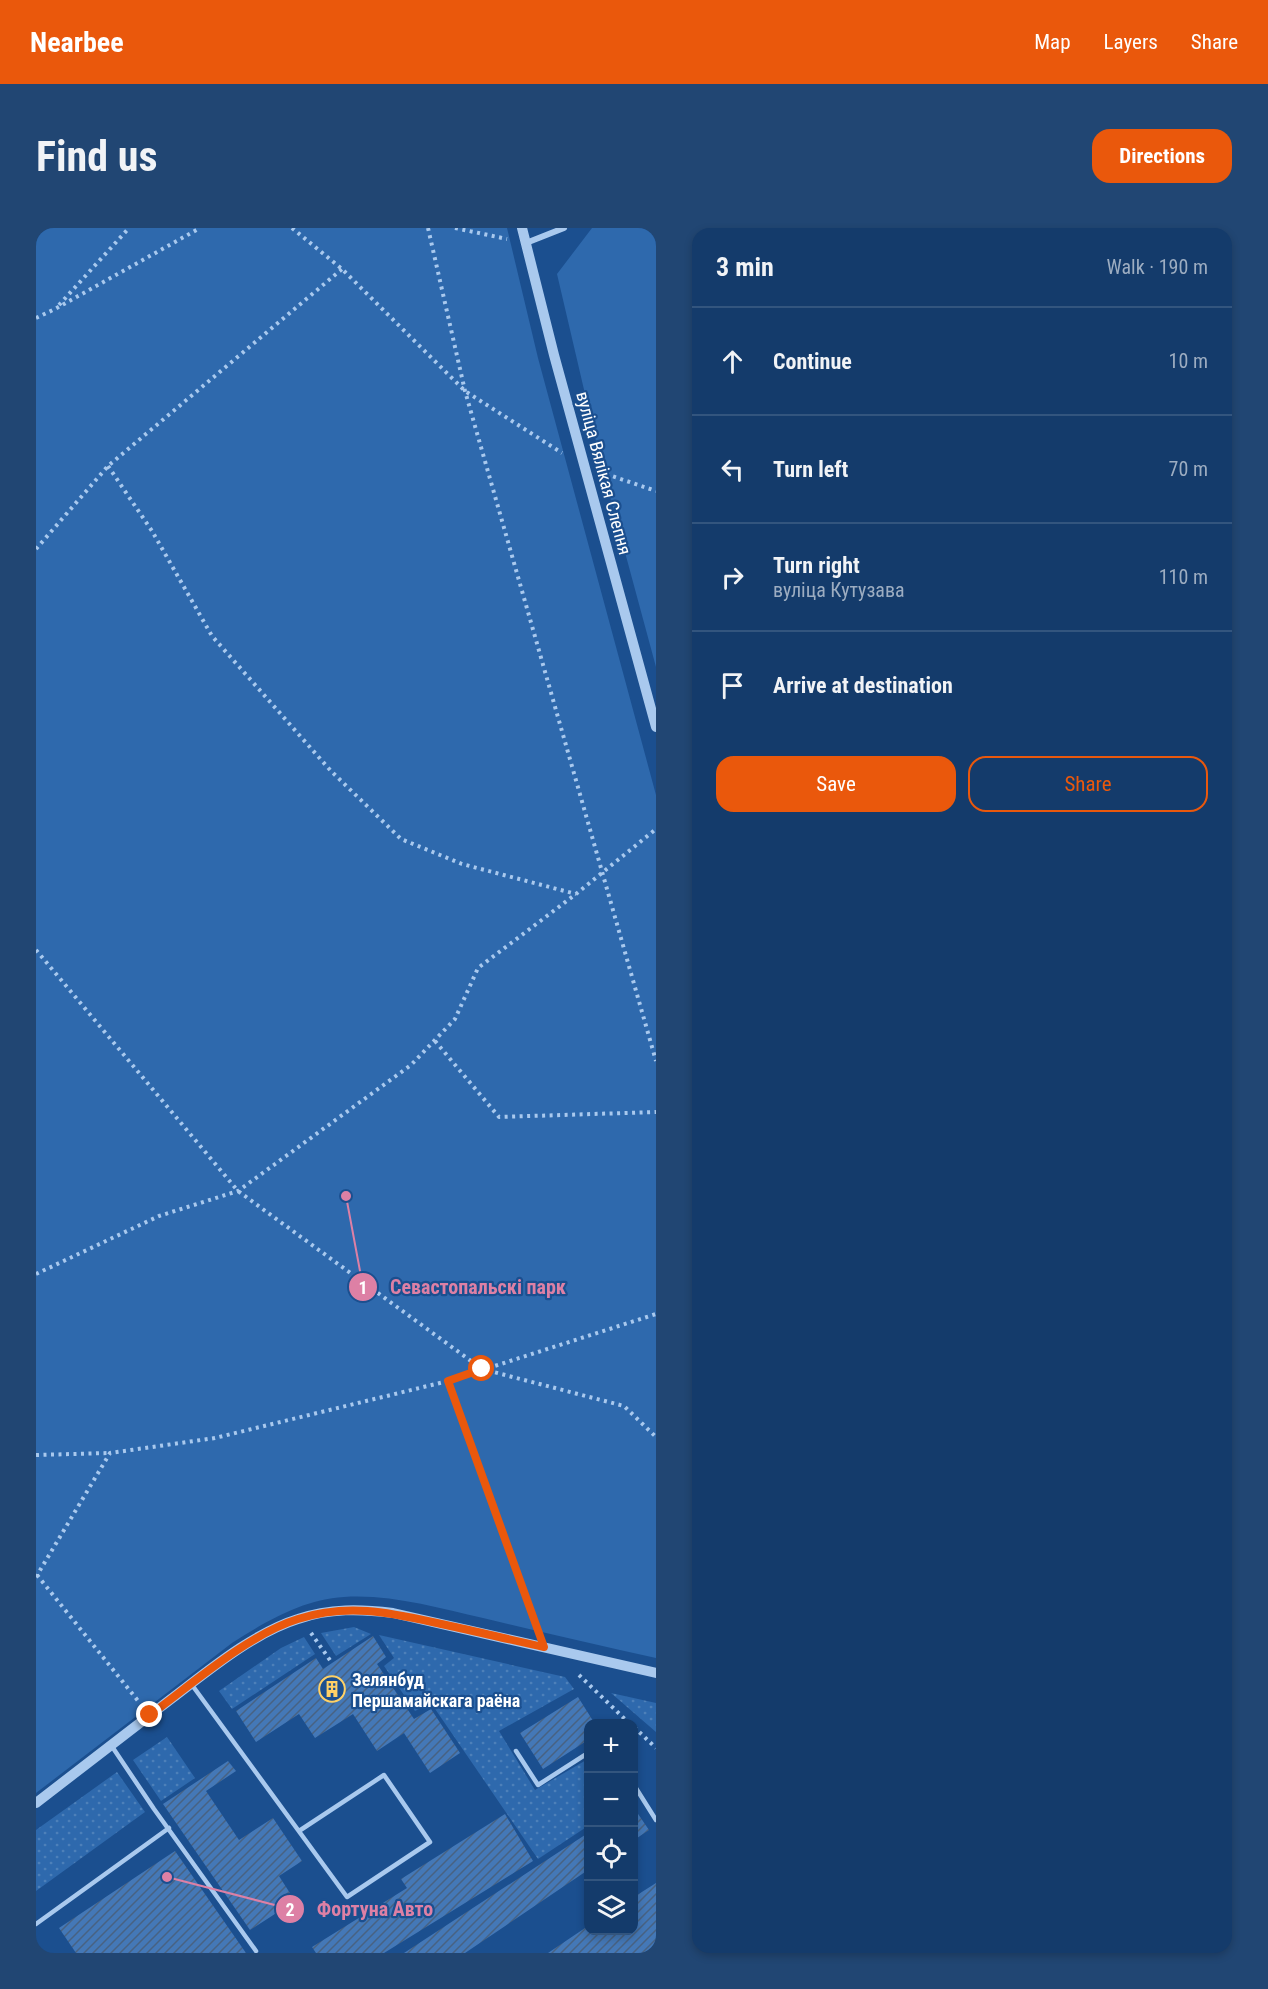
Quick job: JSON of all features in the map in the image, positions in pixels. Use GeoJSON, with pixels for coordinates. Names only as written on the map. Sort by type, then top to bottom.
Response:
{"type":"FeatureCollection","features":[{"type":"Feature","properties":{"kind":"street","name":"вуліца Вялікая Слепня"},"geometry":{"type":"LineString","coordinates":[[522,228],[554,355],[656,727]]}},
{"type":"Feature","properties":{"kind":"street"},"geometry":{"type":"LineString","coordinates":[[526,243],[564,228]]}},
{"type":"Feature","properties":{"kind":"street"},"geometry":{"type":"LineString","coordinates":[[36,1803],[191,1684],[246,1645],[273,1629],[297,1619],[339,1610],[364,1609],[393,1613],[656,1673]]}},
{"type":"Feature","properties":{"kind":"lane"},"geometry":{"type":"LineString","coordinates":[[191,1684],[347,1897],[430,1842],[384,1775],[299,1831]]}},
{"type":"Feature","properties":{"kind":"lane"},"geometry":{"type":"LineString","coordinates":[[111,1745],[256,1951]]}},
{"type":"Feature","properties":{"kind":"lane"},"geometry":{"type":"LineString","coordinates":[[516,1751],[538,1785],[584,1756]]}},
{"type":"Feature","properties":{"kind":"lane"},"geometry":{"type":"LineString","coordinates":[[638,1793],[656,1820]]}},
{"type":"Feature","properties":{"kind":"lane"},"geometry":{"type":"LineString","coordinates":[[36,1924],[169,1827]]}},
{"type":"Feature","properties":{"kind":"path"},"geometry":{"type":"LineString","coordinates":[[55,309],[129,228]]}},
{"type":"Feature","properties":{"kind":"path"},"geometry":{"type":"LineString","coordinates":[[36,318],[200,228]]}},
{"type":"Feature","properties":{"kind":"path"},"geometry":{"type":"LineString","coordinates":[[292,228],[342,269],[465,391],[585,467],[656,491]]}},
{"type":"Feature","properties":{"kind":"path"},"geometry":{"type":"LineString","coordinates":[[428,228],[465,391],[656,1061]]}},
{"type":"Feature","properties":{"kind":"path"},"geometry":{"type":"LineString","coordinates":[[455,228],[526,243]]}},
{"type":"Feature","properties":{"kind":"path"},"geometry":{"type":"LineString","coordinates":[[36,549],[108,466],[342,269]]}},
{"type":"Feature","properties":{"kind":"path"},"geometry":{"type":"LineString","coordinates":[[108,466],[152,531],[212,636],[331,771],[401,840],[462,864],[576,894]]}},
{"type":"Feature","properties":{"kind":"path"},"geometry":{"type":"LineString","coordinates":[[36,1274],[159,1216],[238,1191],[411,1065],[455,1019],[478,968],[603,873],[656,829]]}},
{"type":"Feature","properties":{"kind":"path"},"geometry":{"type":"LineString","coordinates":[[36,950],[238,1191],[482,1369],[624,1407],[656,1437]]}},
{"type":"Feature","properties":{"kind":"path"},"geometry":{"type":"LineString","coordinates":[[435,1041],[500,1117],[656,1112]]}},
{"type":"Feature","properties":{"kind":"path"},"geometry":{"type":"LineString","coordinates":[[36,1455],[110,1453],[215,1438],[448,1381],[656,1314]]}},
{"type":"Feature","properties":{"kind":"path"},"geometry":{"type":"LineString","coordinates":[[448,1381],[544,1647]]}},
{"type":"Feature","properties":{"kind":"path"},"geometry":{"type":"LineString","coordinates":[[110,1453],[36,1576],[150,1715]]}},
{"type":"Feature","properties":{"kind":"path"},"geometry":{"type":"LineString","coordinates":[[315,1628],[309,1630],[332,1663]]}},
{"type":"Feature","properties":{"kind":"path"},"geometry":{"type":"LineString","coordinates":[[570,1671],[591,1679]]}},
{"type":"Feature","properties":{"kind":"path"},"geometry":{"type":"LineString","coordinates":[[581,1676],[625,1719]]}},
{"type":"Feature","properties":{"kind":"path"},"geometry":{"type":"LineString","coordinates":[[638,1732],[656,1748]]}},
{"type":"Feature","properties":{"kind":"shaded area"},"geometry":{"type":"Polygon","coordinates":[[[36,228],[507,228],[538,358],[656,795],[656,1658],[414,1603],[362,1597],[344,1597],[314,1602],[285,1613],[232,1643],[36,1793],[36,228]]]}},
{"type":"Feature","properties":{"kind":"shaded area"},"geometry":{"type":"Polygon","coordinates":[[[592,228],[656,228],[656,667],[603,471],[557,274],[592,228]]]}},
{"type":"Feature","properties":{"kind":"shaded area"},"geometry":{"type":"Polygon","coordinates":[[[354,1627],[371,1634],[336,1656],[321,1633],[354,1627]]]}},
{"type":"Feature","properties":{"kind":"shaded area"},"geometry":{"type":"Polygon","coordinates":[[[379,1635],[565,1677],[574,1689],[499,1731],[535,1790],[584,1761],[584,1829],[538,1859],[431,1703],[415,1711],[384,1666],[394,1658],[379,1635]]]}},
{"type":"Feature","properties":{"kind":"shaded area"},"geometry":{"type":"Polygon","coordinates":[[[304,1637],[315,1654],[232,1709],[219,1691],[281,1648],[304,1637]]]}},
{"type":"Feature","properties":{"kind":"shaded area"},"geometry":{"type":"Polygon","coordinates":[[[611,1693],[656,1703],[656,1732],[611,1693]]]}},
{"type":"Feature","properties":{"kind":"shaded area"},"geometry":{"type":"Polygon","coordinates":[[[167,1737],[195,1778],[161,1801],[133,1760],[167,1737]]]}},
{"type":"Feature","properties":{"kind":"shaded area"},"geometry":{"type":"Polygon","coordinates":[[[117,1772],[145,1812],[36,1891],[36,1830],[117,1772]]]}},
{"type":"Feature","properties":{"kind":"building","name":"Зелянбуд Першамайскага раёна"},"geometry":{"type":"Polygon","coordinates":[[[373,1636],[386,1657],[377,1664],[414,1719],[431,1709],[460,1753],[430,1773],[404,1733],[377,1751],[353,1714],[315,1738],[299,1714],[256,1742],[236,1711],[316,1658],[323,1669],[373,1636]]]}},
{"type":"Feature","properties":{"kind":"building"},"geometry":{"type":"Polygon","coordinates":[[[578,1697],[592,1719],[584,1719],[584,1743],[543,1769],[520,1733],[578,1697]]]}},
{"type":"Feature","properties":{"kind":"building"},"geometry":{"type":"Polygon","coordinates":[[[228,1761],[236,1771],[206,1791],[239,1840],[273,1818],[302,1861],[279,1876],[295,1901],[250,1930],[163,1804],[228,1761]]]}},
{"type":"Feature","properties":{"kind":"building"},"geometry":{"type":"Polygon","coordinates":[[[505,1814],[533,1861],[384,1953],[316,1953],[312,1947],[407,1888],[401,1879],[505,1814]]]}},
{"type":"Feature","properties":{"kind":"building"},"geometry":{"type":"Polygon","coordinates":[[[638,1814],[649,1830],[638,1837],[638,1814]]]}},
{"type":"Feature","properties":{"kind":"building"},"geometry":{"type":"Polygon","coordinates":[[[584,1836],[584,1873],[465,1953],[404,1953],[584,1836]]]}},
{"type":"Feature","properties":{"kind":"building"},"geometry":{"type":"Polygon","coordinates":[[[175,1851],[246,1953],[76,1953],[59,1928],[175,1851]]]}},
{"type":"Feature","properties":{"kind":"building"},"geometry":{"type":"Polygon","coordinates":[[[656,1883],[656,1953],[548,1953],[584,1929],[584,1935],[638,1935],[638,1894],[656,1883]]]}},
{"type":"Feature","properties":{"kind":"place","name":"Севастопальскі парк"},"geometry":{"type":"Point","coordinates":[346,1196]}},
{"type":"Feature","properties":{"kind":"place","name":"Зелянбуд Першамайскага раёна"},"geometry":{"type":"Point","coordinates":[332,1689]}},
{"type":"Feature","properties":{"kind":"place","name":"Фортуна Авто"},"geometry":{"type":"Point","coordinates":[167,1877]}},
{"type":"Feature","properties":{"kind":"route"},"geometry":{"type":"LineString","coordinates":[[150,1715],[246,1645],[273,1629],[315,1614],[364,1609],[393,1613],[544,1647],[448,1381],[482,1369]]}}]}
